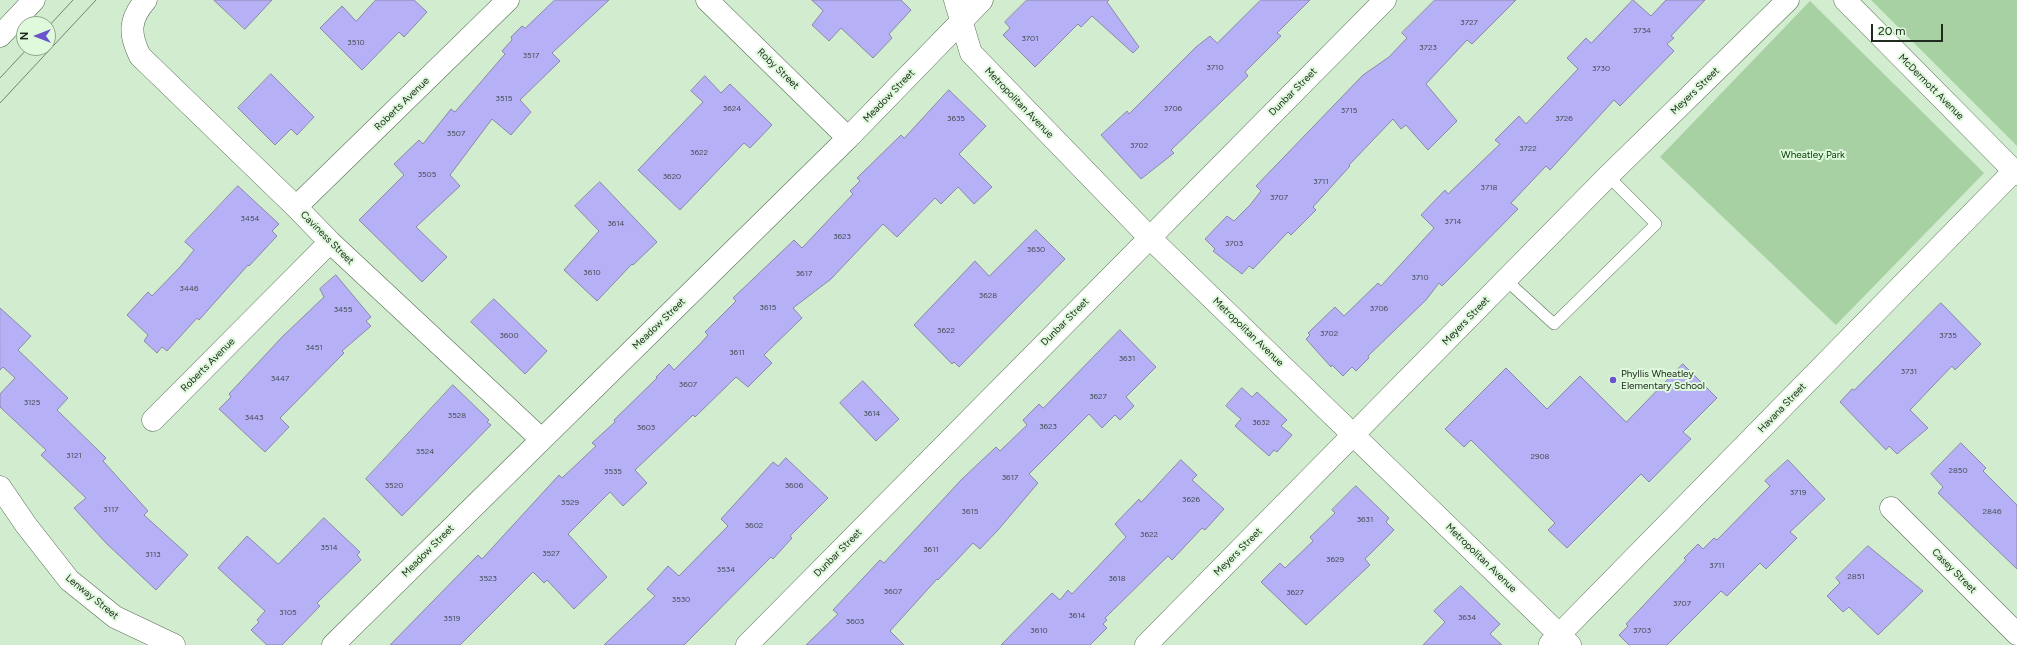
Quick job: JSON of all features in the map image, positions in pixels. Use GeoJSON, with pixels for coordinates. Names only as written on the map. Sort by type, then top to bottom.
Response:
{"type":"FeatureCollection","features":[{"type":"Feature","properties":{"kind":"street"},"geometry":{"type":"LineString","coordinates":[[3,28],[34,0]]}},
{"type":"Feature","properties":{"kind":"street","name":"Caviness Street"},"geometry":{"type":"LineString","coordinates":[[146,0],[138,12],[133,24],[132,40],[140,56],[296,207],[330,242],[541,439]]}},
{"type":"Feature","properties":{"kind":"street","name":"Roberts Avenue"},"geometry":{"type":"LineString","coordinates":[[296,207],[508,0]]}},
{"type":"Feature","properties":{"kind":"street","name":"Roby Street"},"geometry":{"type":"LineString","coordinates":[[707,0],[848,138]]}},
{"type":"Feature","properties":{"kind":"street","name":"Metropolitan Avenue"},"geometry":{"type":"LineString","coordinates":[[955,0],[971,53],[1149,237],[1354,434],[1559,641]]}},
{"type":"Feature","properties":{"kind":"street","name":"Meadow Street"},"geometry":{"type":"LineString","coordinates":[[333,645],[848,138],[982,0]]}},
{"type":"Feature","properties":{"kind":"street","name":"Dunbar Street"},"geometry":{"type":"LineString","coordinates":[[747,645],[1385,0]]}},
{"type":"Feature","properties":{"kind":"street","name":"Meyers Street"},"geometry":{"type":"LineString","coordinates":[[1146,645],[1608,176],[1788,0]]}},
{"type":"Feature","properties":{"kind":"street","name":"McDermott Avenue"},"geometry":{"type":"LineString","coordinates":[[1845,0],[2016,173]]}},
{"type":"Feature","properties":{"kind":"street","name":"Havana Street"},"geometry":{"type":"LineString","coordinates":[[1559,641],[2016,173]]}},
{"type":"Feature","properties":{"kind":"street","name":"Roberts Avenue"},"geometry":{"type":"LineString","coordinates":[[153,420],[330,242]]}},
{"type":"Feature","properties":{"kind":"street","name":"Lenway Street"},"geometry":{"type":"LineString","coordinates":[[0,487],[26,525],[69,580],[115,617],[174,645]]}},
{"type":"Feature","properties":{"kind":"street","name":"Casey Street"},"geometry":{"type":"LineString","coordinates":[[1891,508],[2017,634]]}},
{"type":"Feature","properties":{"kind":"lane"},"geometry":{"type":"LineString","coordinates":[[1506,280],[1554,324],[1656,224],[1608,176]]}},
{"type":"Feature","properties":{"kind":"green space"},"geometry":{"type":"Polygon","coordinates":[[[1871,0],[2017,0],[2017,146],[1871,0]]]}},
{"type":"Feature","properties":{"kind":"green space","name":"Wheatley Park"},"geometry":{"type":"Polygon","coordinates":[[[1810,1],[1984,173],[1836,325],[1660,157],[1810,1]]]}},
{"type":"Feature","properties":{"kind":"building"},"geometry":{"type":"Polygon","coordinates":[[[214,0],[272,0],[245,29],[214,0]]]}},
{"type":"Feature","properties":{"kind":"building"},"geometry":{"type":"Polygon","coordinates":[[[376,0],[414,0],[427,12],[404,37],[399,32],[362,70],[320,28],[342,6],[356,21],[376,0]]]}},
{"type":"Feature","properties":{"kind":"building"},"geometry":{"type":"Polygon","coordinates":[[[555,0],[609,0],[552,53],[560,61],[520,100],[531,112],[511,135],[492,119],[450,175],[460,186],[416,227],[447,257],[422,282],[359,220],[404,175],[394,164],[419,140],[423,144],[451,109],[455,112],[505,54],[502,51],[512,40],[511,37],[522,26],[525,28],[555,0]]]}},
{"type":"Feature","properties":{"kind":"building"},"geometry":{"type":"Polygon","coordinates":[[[812,0],[901,0],[911,10],[889,34],[892,38],[873,58],[841,28],[829,41],[812,25],[823,11],[812,0]]]}},
{"type":"Feature","properties":{"kind":"building"},"geometry":{"type":"Polygon","coordinates":[[[1027,0],[1109,0],[1107,2],[1139,47],[1133,53],[1092,16],[1081,27],[1078,24],[1035,67],[1003,35],[1010,28],[1005,22],[1027,0]]]}},
{"type":"Feature","properties":{"kind":"building"},"geometry":{"type":"Polygon","coordinates":[[[1261,0],[1310,0],[1277,33],[1281,36],[1245,72],[1248,76],[1171,150],[1174,153],[1141,179],[1101,135],[1127,111],[1129,114],[1196,47],[1210,36],[1217,43],[1261,0]]]}},
{"type":"Feature","properties":{"kind":"building"},"geometry":{"type":"Polygon","coordinates":[[[1435,0],[1516,0],[1472,44],[1467,40],[1426,84],[1457,121],[1428,150],[1406,125],[1401,129],[1393,119],[1349,165],[1350,166],[1313,207],[1316,210],[1291,235],[1288,232],[1253,269],[1249,266],[1242,274],[1213,251],[1215,249],[1205,239],[1227,216],[1234,221],[1250,205],[1261,191],[1256,186],[1363,75],[1389,57],[1407,38],[1402,33],[1435,0]]]}},
{"type":"Feature","properties":{"kind":"building"},"geometry":{"type":"Polygon","coordinates":[[[1633,0],[1651,16],[1666,0],[1705,0],[1671,36],[1674,38],[1667,44],[1674,51],[1620,106],[1614,100],[1550,170],[1546,166],[1511,203],[1518,209],[1442,286],[1439,283],[1426,300],[1368,356],[1369,358],[1356,371],[1352,367],[1343,376],[1332,365],[1331,367],[1306,339],[1310,335],[1308,333],[1335,307],[1344,316],[1378,283],[1381,286],[1434,228],[1421,215],[1445,190],[1448,194],[1500,144],[1495,140],[1519,116],[1526,124],[1578,69],[1567,58],[1586,38],[1591,43],[1633,0]]]}},
{"type":"Feature","properties":{"kind":"building"},"geometry":{"type":"Polygon","coordinates":[[[271,74],[314,117],[297,135],[291,129],[275,145],[238,108],[271,74]]]}},
{"type":"Feature","properties":{"kind":"building"},"geometry":{"type":"Polygon","coordinates":[[[705,76],[721,93],[730,84],[772,125],[750,148],[744,143],[680,210],[638,170],[703,102],[691,91],[705,76]]]}},
{"type":"Feature","properties":{"kind":"building"},"geometry":{"type":"Polygon","coordinates":[[[949,90],[986,126],[959,154],[992,187],[974,204],[958,187],[941,204],[935,198],[897,237],[883,224],[831,279],[793,308],[802,318],[764,355],[772,363],[748,387],[736,377],[695,417],[693,415],[635,470],[647,483],[623,506],[610,492],[568,534],[607,577],[574,609],[547,580],[544,583],[533,572],[460,645],[390,645],[478,555],[482,559],[559,475],[562,478],[596,446],[592,443],[615,422],[614,420],[657,378],[656,377],[669,364],[674,370],[701,343],[708,335],[705,332],[736,301],[733,298],[794,240],[802,248],[853,194],[850,191],[860,181],[857,178],[901,135],[904,138],[949,90]]]}},
{"type":"Feature","properties":{"kind":"building"},"geometry":{"type":"Polygon","coordinates":[[[600,182],[657,242],[633,265],[632,264],[597,301],[564,270],[599,231],[575,206],[600,182]]]}},
{"type":"Feature","properties":{"kind":"building"},"geometry":{"type":"Polygon","coordinates":[[[238,186],[279,224],[272,231],[277,236],[249,266],[248,265],[199,320],[197,318],[167,351],[162,347],[157,353],[144,341],[148,335],[127,315],[148,292],[152,296],[181,266],[194,250],[185,242],[238,186]]]}},
{"type":"Feature","properties":{"kind":"building"},"geometry":{"type":"Polygon","coordinates":[[[1036,230],[1065,259],[959,367],[954,362],[952,364],[914,325],[975,261],[989,276],[1036,230]]]}},
{"type":"Feature","properties":{"kind":"building"},"geometry":{"type":"Polygon","coordinates":[[[336,275],[371,317],[366,321],[371,326],[342,351],[344,353],[280,418],[289,427],[265,452],[219,409],[231,397],[229,394],[282,337],[324,297],[320,289],[336,275]]]}},
{"type":"Feature","properties":{"kind":"building"},"geometry":{"type":"Polygon","coordinates":[[[494,299],[547,351],[525,374],[471,322],[494,299]]]}},
{"type":"Feature","properties":{"kind":"building"},"geometry":{"type":"Polygon","coordinates":[[[1941,303],[1981,344],[1955,370],[1952,366],[1910,410],[1928,428],[1897,454],[1889,446],[1886,450],[1840,402],[1852,389],[1854,390],[1941,303]]]}},
{"type":"Feature","properties":{"kind":"building"},"geometry":{"type":"Polygon","coordinates":[[[0,308],[31,336],[18,350],[68,398],[57,410],[106,458],[103,461],[148,511],[144,515],[188,555],[156,590],[106,543],[74,508],[86,498],[41,455],[46,450],[0,407],[0,394],[15,378],[3,367],[0,370],[0,308]]]}},
{"type":"Feature","properties":{"kind":"building"},"geometry":{"type":"Polygon","coordinates":[[[1120,330],[1156,367],[1126,397],[1134,406],[1120,420],[1115,415],[1102,428],[1089,414],[1029,474],[1038,483],[998,530],[980,549],[973,543],[938,580],[937,579],[890,631],[904,645],[806,645],[838,614],[833,610],[880,560],[884,563],[961,480],[996,447],[1000,451],[1027,425],[1023,420],[1039,404],[1043,408],[1120,330]]]}},
{"type":"Feature","properties":{"kind":"building"},"geometry":{"type":"Polygon","coordinates":[[[1683,364],[1717,398],[1683,432],[1691,439],[1649,482],[1641,474],[1567,548],[1548,530],[1555,523],[1471,440],[1464,447],[1445,429],[1506,368],[1547,409],[1580,376],[1626,422],[1683,364]]]}},
{"type":"Feature","properties":{"kind":"building"},"geometry":{"type":"Polygon","coordinates":[[[863,381],[899,419],[876,441],[840,403],[863,381]]]}},
{"type":"Feature","properties":{"kind":"building"},"geometry":{"type":"Polygon","coordinates":[[[453,385],[489,420],[487,422],[491,425],[402,516],[366,479],[453,385]]]}},
{"type":"Feature","properties":{"kind":"building"},"geometry":{"type":"Polygon","coordinates":[[[1242,388],[1252,397],[1257,392],[1287,420],[1281,426],[1292,435],[1277,452],[1274,450],[1269,456],[1235,426],[1241,419],[1226,406],[1242,388]]]}},
{"type":"Feature","properties":{"kind":"building"},"geometry":{"type":"Polygon","coordinates":[[[1961,443],[1986,468],[1983,471],[2017,505],[2017,569],[1938,493],[1943,487],[1931,474],[1961,443]]]}},
{"type":"Feature","properties":{"kind":"building"},"geometry":{"type":"Polygon","coordinates":[[[786,458],[828,498],[790,536],[792,538],[773,559],[771,557],[684,645],[604,645],[655,596],[647,589],[668,566],[679,576],[728,526],[721,519],[773,462],[778,466],[786,458]]]}},
{"type":"Feature","properties":{"kind":"building"},"geometry":{"type":"Polygon","coordinates":[[[1181,460],[1197,475],[1192,480],[1224,509],[1205,530],[1202,528],[1172,560],[1168,556],[1105,618],[1107,620],[1103,624],[1107,628],[1090,645],[1001,645],[1052,593],[1060,600],[1068,590],[1072,594],[1126,537],[1115,524],[1139,499],[1141,502],[1181,460]]]}},
{"type":"Feature","properties":{"kind":"building"},"geometry":{"type":"Polygon","coordinates":[[[1788,460],[1825,499],[1790,532],[1797,538],[1766,569],[1760,563],[1727,596],[1721,591],[1667,645],[1629,645],[1619,635],[1628,626],[1626,624],[1686,560],[1684,558],[1698,544],[1703,549],[1714,538],[1717,540],[1770,486],[1765,481],[1788,460]]]}},
{"type":"Feature","properties":{"kind":"building"},"geometry":{"type":"Polygon","coordinates":[[[1356,486],[1389,518],[1386,522],[1394,530],[1365,559],[1370,565],[1306,625],[1261,582],[1280,563],[1285,568],[1313,541],[1310,537],[1335,513],[1332,510],[1356,486]]]}},
{"type":"Feature","properties":{"kind":"building"},"geometry":{"type":"Polygon","coordinates":[[[324,518],[360,552],[357,555],[361,560],[317,603],[320,606],[282,645],[267,645],[251,630],[259,622],[257,620],[265,611],[218,568],[247,536],[278,564],[324,518]]]}},
{"type":"Feature","properties":{"kind":"building"},"geometry":{"type":"Polygon","coordinates":[[[1868,546],[1923,591],[1878,635],[1849,607],[1843,612],[1827,596],[1840,583],[1836,578],[1868,546]]]}},
{"type":"Feature","properties":{"kind":"building"},"geometry":{"type":"Polygon","coordinates":[[[1461,586],[1500,624],[1490,634],[1502,645],[1423,645],[1445,622],[1434,611],[1461,586]]]}},
{"type":"Feature","properties":{"kind":"tram line"},"geometry":{"type":"LineString","coordinates":[[56,18],[73,0]]}},
{"type":"Feature","properties":{"kind":"tram line"},"geometry":{"type":"LineString","coordinates":[[0,103],[96,0]]}},
{"type":"Feature","properties":{"kind":"tram line"},"geometry":{"type":"LineString","coordinates":[[0,78],[21,56]]}},
{"type":"Feature","properties":{"kind":"place","name":"Phyllis Wheatley Elementary School"},"geometry":{"type":"Point","coordinates":[1613,380]}}]}
